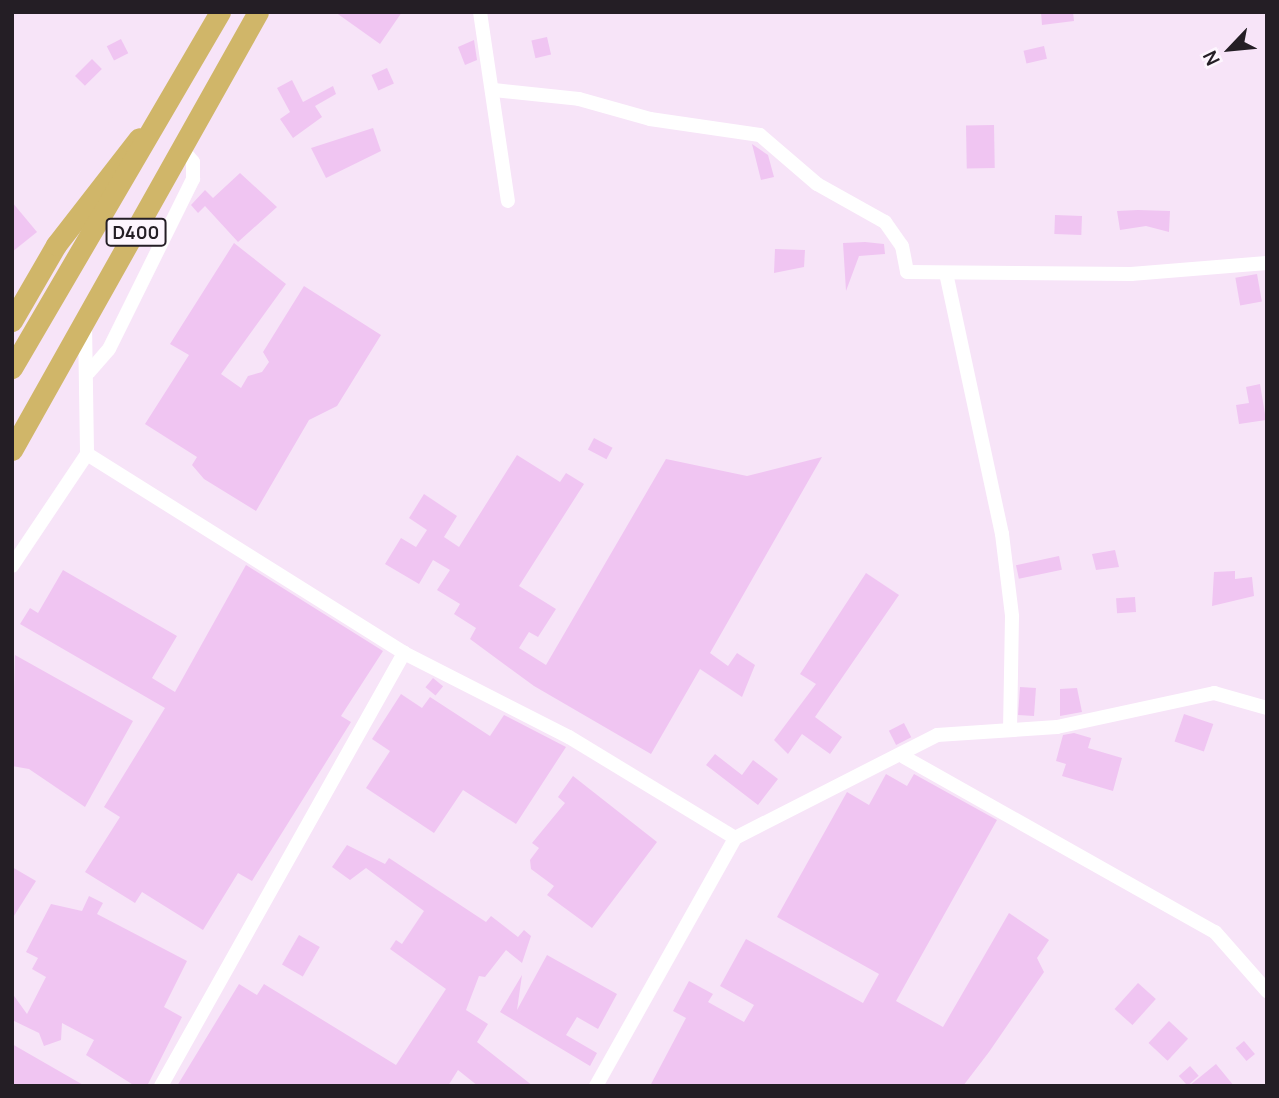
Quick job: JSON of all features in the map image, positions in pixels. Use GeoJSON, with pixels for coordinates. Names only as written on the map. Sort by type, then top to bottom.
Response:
{"type":"FeatureCollection","features":[{"type":"Feature","properties":{"kind":"highway","name":"D400"},"geometry":{"type":"LineString","coordinates":[[12,368],[220,12]]}},
{"type":"Feature","properties":{"kind":"highway","name":"D400"},"geometry":{"type":"LineString","coordinates":[[12,450],[258,12]]}},
{"type":"Feature","properties":{"kind":"highway"},"geometry":{"type":"LineString","coordinates":[[12,321],[115,162],[153,130]]}},
{"type":"Feature","properties":{"kind":"highway","name":"D400"},"geometry":{"type":"LineString","coordinates":[[12,461],[29,423]]}},
{"type":"Feature","properties":{"kind":"street"},"geometry":{"type":"LineString","coordinates":[[480,12],[494,90],[508,201]]}},
{"type":"Feature","properties":{"kind":"street"},"geometry":{"type":"LineString","coordinates":[[494,90],[579,99],[660,121],[760,135],[817,184],[885,222],[902,246],[907,272],[1131,274],[1267,262]]}},
{"type":"Feature","properties":{"kind":"street"},"geometry":{"type":"LineString","coordinates":[[89,372],[109,349],[193,179],[193,162],[182,149]]}},
{"type":"Feature","properties":{"kind":"street"},"geometry":{"type":"LineString","coordinates":[[946,273],[1002,534],[1012,616],[1010,730]]}},
{"type":"Feature","properties":{"kind":"street"},"geometry":{"type":"LineString","coordinates":[[12,566],[87,454],[89,372],[85,324]]}},
{"type":"Feature","properties":{"kind":"street"},"geometry":{"type":"LineString","coordinates":[[87,454],[404,653],[569,737],[735,838]]}},
{"type":"Feature","properties":{"kind":"street"},"geometry":{"type":"LineString","coordinates":[[161,1086],[404,653]]}},
{"type":"Feature","properties":{"kind":"street"},"geometry":{"type":"LineString","coordinates":[[596,1086],[735,838],[904,757],[937,735],[1010,730],[1214,693],[1267,708]]}},
{"type":"Feature","properties":{"kind":"street"},"geometry":{"type":"LineString","coordinates":[[904,757],[1215,932],[1267,990]]}},
{"type":"Feature","properties":{"kind":"building"},"geometry":{"type":"Polygon","coordinates":[[[335,12],[402,12],[380,44],[335,12]]]}},
{"type":"Feature","properties":{"kind":"building"},"geometry":{"type":"Polygon","coordinates":[[[1041,12],[1073,12],[1074,21],[1042,25],[1041,12]]]}},
{"type":"Feature","properties":{"kind":"building"},"geometry":{"type":"Polygon","coordinates":[[[547,37],[551,55],[535,58],[531,41],[547,37]]]}},
{"type":"Feature","properties":{"kind":"building"},"geometry":{"type":"Polygon","coordinates":[[[121,39],[128,53],[114,61],[107,46],[121,39]]]}},
{"type":"Feature","properties":{"kind":"building"},"geometry":{"type":"Polygon","coordinates":[[[474,40],[477,60],[465,65],[458,47],[474,40]]]}},
{"type":"Feature","properties":{"kind":"building"},"geometry":{"type":"Polygon","coordinates":[[[1044,46],[1047,59],[1026,63],[1024,51],[1044,46]]]}},
{"type":"Feature","properties":{"kind":"building"},"geometry":{"type":"Polygon","coordinates":[[[92,59],[102,69],[85,86],[75,76],[92,59]]]}},
{"type":"Feature","properties":{"kind":"building"},"geometry":{"type":"Polygon","coordinates":[[[387,68],[394,84],[378,90],[371,75],[387,68]]]}},
{"type":"Feature","properties":{"kind":"building"},"geometry":{"type":"Polygon","coordinates":[[[292,80],[303,102],[333,86],[336,94],[315,106],[322,117],[293,138],[280,119],[290,112],[277,88],[292,80]]]}},
{"type":"Feature","properties":{"kind":"building"},"geometry":{"type":"Polygon","coordinates":[[[966,125],[994,125],[995,168],[967,168],[966,125]]]}},
{"type":"Feature","properties":{"kind":"building"},"geometry":{"type":"Polygon","coordinates":[[[373,128],[381,151],[326,178],[311,148],[373,128]]]}},
{"type":"Feature","properties":{"kind":"building"},"geometry":{"type":"Polygon","coordinates":[[[752,144],[768,155],[774,177],[761,180],[752,144]]]}},
{"type":"Feature","properties":{"kind":"building"},"geometry":{"type":"Polygon","coordinates":[[[240,173],[277,207],[238,242],[205,206],[198,213],[191,205],[205,190],[213,198],[240,173]]]}},
{"type":"Feature","properties":{"kind":"building"},"geometry":{"type":"Polygon","coordinates":[[[12,202],[37,232],[12,252],[12,202]]]}},
{"type":"Feature","properties":{"kind":"building"},"geometry":{"type":"Polygon","coordinates":[[[1117,211],[1170,211],[1169,232],[1146,226],[1120,230],[1117,211]]]}},
{"type":"Feature","properties":{"kind":"building"},"geometry":{"type":"Polygon","coordinates":[[[1055,215],[1082,216],[1081,235],[1054,234],[1055,215]]]}},
{"type":"Feature","properties":{"kind":"building"},"geometry":{"type":"Polygon","coordinates":[[[234,243],[286,284],[221,374],[241,388],[248,376],[262,372],[269,362],[263,352],[304,286],[381,335],[337,406],[309,420],[256,511],[204,479],[192,465],[197,457],[145,424],[189,355],[170,344],[234,243]]]}},
{"type":"Feature","properties":{"kind":"building"},"geometry":{"type":"Polygon","coordinates":[[[843,243],[884,244],[885,254],[859,256],[846,291],[843,243]]]}},
{"type":"Feature","properties":{"kind":"building"},"geometry":{"type":"Polygon","coordinates":[[[775,249],[805,250],[804,267],[774,273],[775,249]]]}},
{"type":"Feature","properties":{"kind":"building"},"geometry":{"type":"Polygon","coordinates":[[[1257,274],[1262,302],[1240,305],[1235,278],[1257,274]]]}},
{"type":"Feature","properties":{"kind":"building"},"geometry":{"type":"Polygon","coordinates":[[[1260,384],[1266,420],[1239,424],[1236,405],[1249,403],[1246,387],[1260,384]]]}},
{"type":"Feature","properties":{"kind":"building"},"geometry":{"type":"Polygon","coordinates":[[[594,438],[613,448],[606,459],[588,449],[594,438]]]}},
{"type":"Feature","properties":{"kind":"building"},"geometry":{"type":"Polygon","coordinates":[[[517,455],[560,482],[566,473],[584,484],[519,586],[556,609],[538,637],[529,632],[519,648],[546,665],[666,459],[747,476],[822,457],[710,653],[728,666],[737,653],[755,665],[742,697],[700,669],[651,754],[534,686],[470,639],[476,628],[454,614],[460,604],[437,590],[450,570],[433,560],[419,584],[385,564],[401,538],[416,547],[427,530],[409,518],[424,494],[457,516],[444,537],[459,547],[517,455]]]}},
{"type":"Feature","properties":{"kind":"building"},"geometry":{"type":"Polygon","coordinates":[[[1115,550],[1119,567],[1096,570],[1092,554],[1115,550]]]}},
{"type":"Feature","properties":{"kind":"building"},"geometry":{"type":"Polygon","coordinates":[[[1059,556],[1062,570],[1019,579],[1016,565],[1059,556]]]}},
{"type":"Feature","properties":{"kind":"building"},"geometry":{"type":"Polygon","coordinates":[[[246,565],[383,651],[341,716],[351,722],[252,881],[238,873],[203,930],[142,892],[135,903],[85,872],[120,817],[104,807],[165,708],[20,624],[30,608],[38,613],[63,570],[177,636],[152,678],[175,692],[246,565]]]}},
{"type":"Feature","properties":{"kind":"building"},"geometry":{"type":"Polygon","coordinates":[[[1235,571],[1235,579],[1252,577],[1254,596],[1212,606],[1214,572],[1235,571]]]}},
{"type":"Feature","properties":{"kind":"building"},"geometry":{"type":"Polygon","coordinates":[[[866,573],[899,595],[815,717],[842,737],[830,754],[802,734],[788,754],[774,740],[816,684],[800,674],[866,573]]]}},
{"type":"Feature","properties":{"kind":"building"},"geometry":{"type":"Polygon","coordinates":[[[1135,597],[1136,612],[1117,613],[1116,598],[1135,597]]]}},
{"type":"Feature","properties":{"kind":"building"},"geometry":{"type":"Polygon","coordinates":[[[15,655],[133,721],[85,807],[29,769],[12,766],[15,655]]]}},
{"type":"Feature","properties":{"kind":"building"},"geometry":{"type":"Polygon","coordinates":[[[433,678],[443,686],[436,696],[425,687],[433,678]]]}},
{"type":"Feature","properties":{"kind":"building"},"geometry":{"type":"Polygon","coordinates":[[[1020,687],[1036,688],[1034,716],[1018,715],[1020,687]]]}},
{"type":"Feature","properties":{"kind":"building"},"geometry":{"type":"Polygon","coordinates":[[[1077,688],[1082,712],[1060,716],[1060,689],[1077,688]]]}},
{"type":"Feature","properties":{"kind":"building"},"geometry":{"type":"Polygon","coordinates":[[[401,694],[422,708],[430,697],[490,736],[504,715],[566,747],[516,824],[463,790],[434,833],[366,788],[390,751],[372,739],[401,694]]]}},
{"type":"Feature","properties":{"kind":"building"},"geometry":{"type":"Polygon","coordinates":[[[1184,714],[1213,724],[1204,752],[1175,741],[1184,714]]]}},
{"type":"Feature","properties":{"kind":"building"},"geometry":{"type":"Polygon","coordinates":[[[904,723],[911,737],[896,745],[889,731],[904,723]]]}},
{"type":"Feature","properties":{"kind":"building"},"geometry":{"type":"Polygon","coordinates":[[[1074,733],[1091,738],[1088,748],[1122,758],[1113,791],[1062,776],[1066,764],[1056,761],[1063,735],[1074,733]]]}},
{"type":"Feature","properties":{"kind":"building"},"geometry":{"type":"Polygon","coordinates":[[[715,754],[742,775],[753,760],[778,779],[758,805],[706,765],[715,754]]]}},
{"type":"Feature","properties":{"kind":"building"},"geometry":{"type":"Polygon","coordinates":[[[886,774],[907,786],[914,774],[997,820],[896,1001],[943,1027],[1009,913],[1049,940],[1037,958],[1044,972],[989,1052],[963,1086],[650,1086],[686,1018],[673,1011],[689,981],[713,994],[708,1002],[744,1022],[754,1005],[720,986],[746,939],[863,1003],[879,974],[777,917],[847,792],[869,805],[886,774]]]}},
{"type":"Feature","properties":{"kind":"building"},"geometry":{"type":"Polygon","coordinates":[[[573,776],[657,842],[592,928],[547,895],[554,886],[531,869],[530,860],[539,848],[532,843],[565,803],[558,797],[573,776]]]}},
{"type":"Feature","properties":{"kind":"building"},"geometry":{"type":"Polygon","coordinates":[[[347,845],[385,864],[389,858],[486,922],[491,916],[518,937],[524,930],[531,936],[522,963],[506,950],[485,977],[479,976],[466,1010],[488,1024],[477,1042],[533,1086],[478,1086],[458,1070],[448,1086],[177,1086],[239,984],[257,995],[264,984],[396,1065],[446,989],[390,949],[396,940],[402,944],[424,911],[366,868],[350,880],[332,867],[347,845]]]}},
{"type":"Feature","properties":{"kind":"building"},"geometry":{"type":"Polygon","coordinates":[[[12,867],[36,881],[12,919],[12,867]]]}},
{"type":"Feature","properties":{"kind":"building"},"geometry":{"type":"Polygon","coordinates":[[[89,896],[103,903],[97,914],[187,961],[164,1007],[182,1017],[147,1086],[135,1086],[86,1055],[94,1040],[62,1023],[61,1040],[44,1046],[39,1033],[12,1020],[12,993],[27,1014],[46,977],[32,969],[38,958],[26,952],[51,904],[82,911],[89,896]]]}},
{"type":"Feature","properties":{"kind":"building"},"geometry":{"type":"Polygon","coordinates":[[[299,935],[320,947],[303,976],[282,964],[299,935]]]}},
{"type":"Feature","properties":{"kind":"building"},"geometry":{"type":"Polygon","coordinates":[[[547,955],[617,994],[598,1029],[577,1017],[566,1035],[597,1053],[590,1066],[500,1012],[522,975],[517,1010],[547,955]]]}},
{"type":"Feature","properties":{"kind":"building"},"geometry":{"type":"Polygon","coordinates":[[[1138,983],[1156,999],[1132,1025],[1115,1009],[1138,983]]]}},
{"type":"Feature","properties":{"kind":"building"},"geometry":{"type":"Polygon","coordinates":[[[1169,1021],[1188,1039],[1168,1061],[1149,1043],[1169,1021]]]}},
{"type":"Feature","properties":{"kind":"building"},"geometry":{"type":"Polygon","coordinates":[[[1244,1041],[1255,1054],[1247,1061],[1236,1048],[1244,1041]]]}},
{"type":"Feature","properties":{"kind":"building"},"geometry":{"type":"Polygon","coordinates":[[[12,1044],[85,1086],[12,1086],[12,1044]]]}},
{"type":"Feature","properties":{"kind":"building"},"geometry":{"type":"Polygon","coordinates":[[[1216,1064],[1234,1086],[1189,1086],[1216,1064]]]}},
{"type":"Feature","properties":{"kind":"building"},"geometry":{"type":"Polygon","coordinates":[[[1190,1066],[1199,1076],[1188,1086],[1179,1076],[1190,1066]]]}}]}
